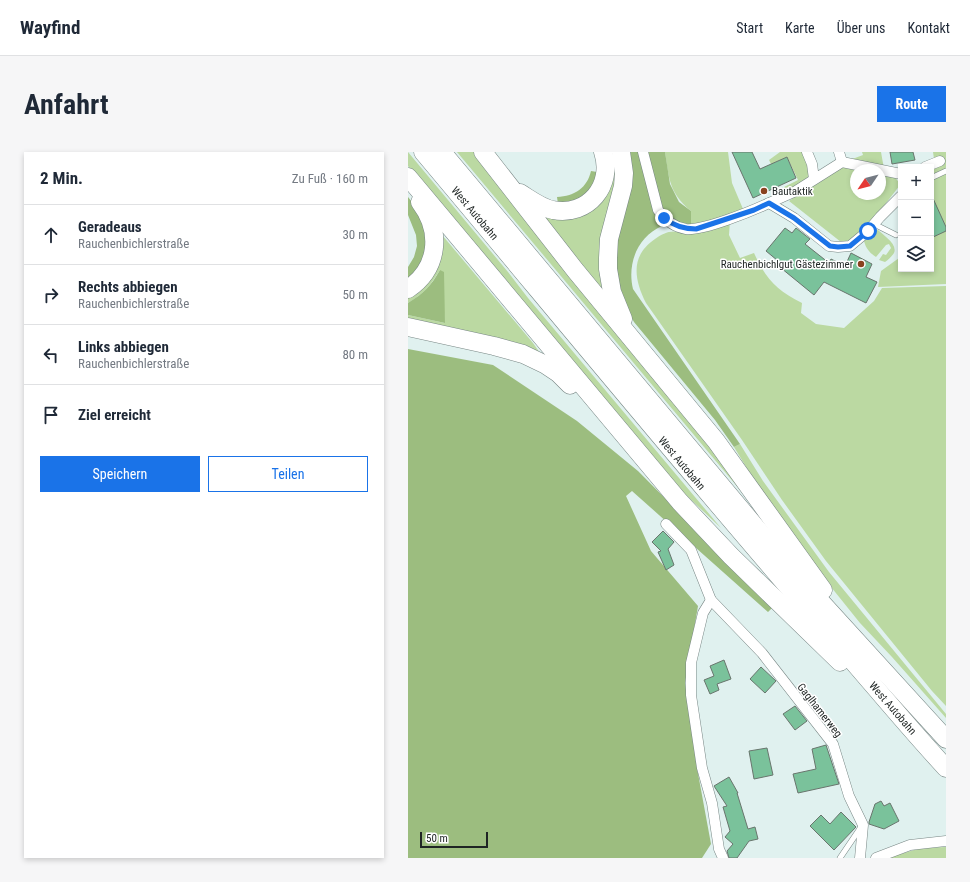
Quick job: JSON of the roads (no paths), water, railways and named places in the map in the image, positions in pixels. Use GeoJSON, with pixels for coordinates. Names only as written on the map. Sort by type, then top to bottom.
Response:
{"type":"FeatureCollection","features":[{"type":"Feature","properties":{"kind":"highway","name":"West Autobahn"},"geometry":{"type":"LineString","coordinates":[[423,152],[708,494],[875,689],[946,768]]}},
{"type":"Feature","properties":{"kind":"highway","name":"West Autobahn"},"geometry":{"type":"LineString","coordinates":[[442,152],[772,547],[822,605],[850,633],[946,739]]}},
{"type":"Feature","properties":{"kind":"highway"},"geometry":{"type":"LineString","coordinates":[[483,152],[627,334],[716,441],[828,596],[850,633]]}},
{"type":"Feature","properties":{"kind":"highway"},"geometry":{"type":"LineString","coordinates":[[509,186],[540,206],[548,209],[564,211],[578,208],[590,202],[594,198],[604,181],[606,163],[603,152]]}},
{"type":"Feature","properties":{"kind":"highway"},"geometry":{"type":"LineString","coordinates":[[620,152],[624,167],[623,186],[609,239],[608,269],[612,292],[621,312],[627,334]]}},
{"type":"Feature","properties":{"kind":"highway"},"geometry":{"type":"LineString","coordinates":[[408,177],[664,484],[727,552],[836,659],[875,689]]}},
{"type":"Feature","properties":{"kind":"highway"},"geometry":{"type":"LineString","coordinates":[[408,183],[429,217],[435,242],[433,255],[427,268],[420,278],[408,289]]}},
{"type":"Feature","properties":{"kind":"highway"},"geometry":{"type":"LineString","coordinates":[[408,327],[523,354],[546,365],[558,373],[573,388],[593,399]]}},
{"type":"Feature","properties":{"kind":"street"},"geometry":{"type":"LineString","coordinates":[[643,152],[658,210],[664,218],[677,227],[686,229],[696,229],[754,210],[796,191],[814,179],[840,157],[898,173]]}},
{"type":"Feature","properties":{"kind":"street"},"geometry":{"type":"LineString","coordinates":[[807,152],[812,164],[814,179]]}},
{"type":"Feature","properties":{"kind":"street"},"geometry":{"type":"LineString","coordinates":[[932,164],[940,161]]}},
{"type":"Feature","properties":{"kind":"street"},"geometry":{"type":"LineString","coordinates":[[769,203],[794,218],[830,246],[838,247],[850,246],[868,231],[898,199]]}},
{"type":"Feature","properties":{"kind":"street","name":"Gaglhamerweg"},"geometry":{"type":"LineString","coordinates":[[666,524],[691,550],[711,600],[762,653],[833,744],[849,796],[863,825]]}},
{"type":"Feature","properties":{"kind":"street"},"geometry":{"type":"LineString","coordinates":[[711,600],[703,613],[691,663],[691,696],[702,768],[712,803],[719,849],[723,858]]}},
{"type":"Feature","properties":{"kind":"street"},"geometry":{"type":"LineString","coordinates":[[860,858],[863,825]]}},
{"type":"Feature","properties":{"kind":"street"},"geometry":{"type":"LineString","coordinates":[[876,858],[910,845],[946,841]]}},
{"type":"Feature","properties":{"kind":"lane"},"geometry":{"type":"LineString","coordinates":[[934,177],[946,171]]}},
{"type":"Feature","properties":{"kind":"lane"},"geometry":{"type":"LineString","coordinates":[[874,224],[896,236]]}},
{"type":"Feature","properties":{"kind":"lane"},"geometry":{"type":"LineString","coordinates":[[840,858],[863,825]]}},
{"type":"Feature","properties":{"kind":"place","name":"Bautaktik"},"geometry":{"type":"Point","coordinates":[764,191]}},
{"type":"Feature","properties":{"kind":"place","name":"Rauchenbichlgut Gästezimmer"},"geometry":{"type":"Point","coordinates":[861,264]}}]}
